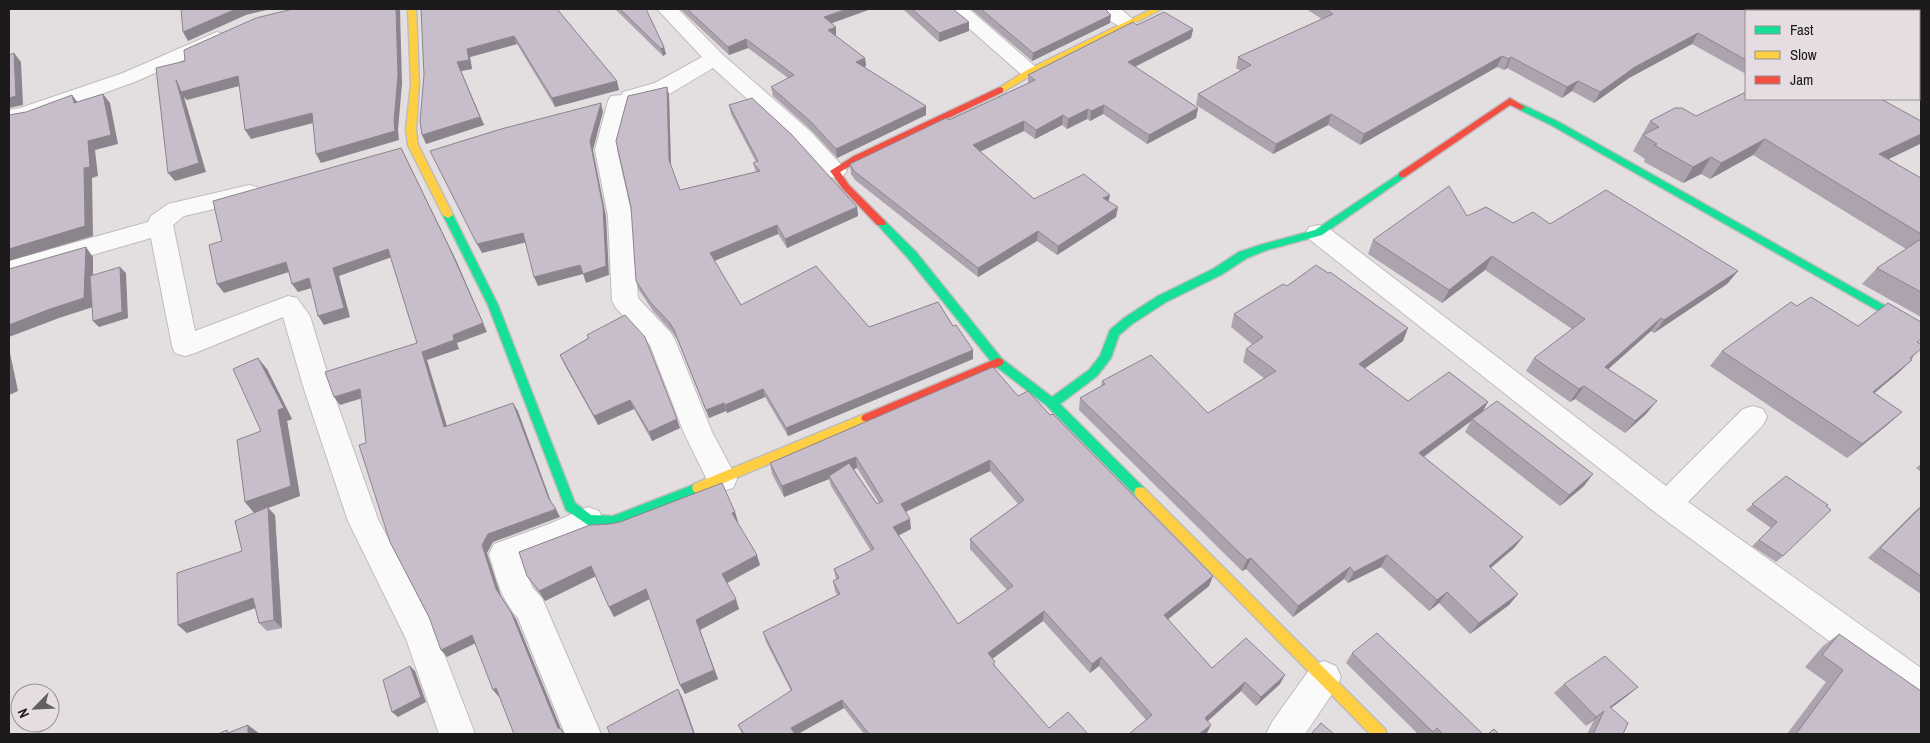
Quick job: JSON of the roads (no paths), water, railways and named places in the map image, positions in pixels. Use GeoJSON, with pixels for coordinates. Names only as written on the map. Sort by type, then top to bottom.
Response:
{"type":"FeatureCollection","features":[{"type":"Feature","properties":{"kind":"street"},"geometry":{"type":"LineString","coordinates":[[412,9],[415,84],[411,130],[416,150],[493,305],[570,506],[588,520]]}},
{"type":"Feature","properties":{"kind":"street"},"geometry":{"type":"LineString","coordinates":[[667,9],[715,58],[803,138],[835,171],[846,187],[912,255],[998,362],[1052,404],[1380,734]]}},
{"type":"Feature","properties":{"kind":"street"},"geometry":{"type":"LineString","coordinates":[[957,9],[1030,72]]}},
{"type":"Feature","properties":{"kind":"street"},"geometry":{"type":"LineString","coordinates":[[1109,9],[1127,23]]}},
{"type":"Feature","properties":{"kind":"street"},"geometry":{"type":"LineString","coordinates":[[835,171],[857,158],[990,96],[1030,72],[1158,9]]}},
{"type":"Feature","properties":{"kind":"street"},"geometry":{"type":"LineString","coordinates":[[9,118],[130,78],[200,47],[236,28]]}},
{"type":"Feature","properties":{"kind":"street"},"geometry":{"type":"LineString","coordinates":[[715,58],[663,88],[607,104],[606,150],[620,216],[625,301],[662,340],[698,433],[722,479]]}},
{"type":"Feature","properties":{"kind":"street"},"geometry":{"type":"LineString","coordinates":[[1052,404],[1093,373],[1105,358],[1114,333],[1128,320],[1162,299],[1217,272],[1243,255],[1264,247],[1318,233],[1510,101],[1554,123],[1921,331]]}},
{"type":"Feature","properties":{"kind":"street"},"geometry":{"type":"LineString","coordinates":[[267,188],[176,210],[160,222],[185,346],[288,305],[297,316],[318,389],[363,521],[421,636],[457,734]]}},
{"type":"Feature","properties":{"kind":"street"},"geometry":{"type":"LineString","coordinates":[[9,270],[162,227]]}},
{"type":"Feature","properties":{"kind":"street"},"geometry":{"type":"LineString","coordinates":[[1318,233],[1667,504],[1921,688]]}},
{"type":"Feature","properties":{"kind":"street"},"geometry":{"type":"LineString","coordinates":[[583,734],[530,608],[518,595],[505,554],[560,534],[588,520],[613,521],[722,479],[998,362]]}},
{"type":"Feature","properties":{"kind":"street"},"geometry":{"type":"LineString","coordinates":[[1667,504],[1753,417]]}},
{"type":"Feature","properties":{"kind":"street"},"geometry":{"type":"LineString","coordinates":[[1284,734],[1324,677]]}}]}
